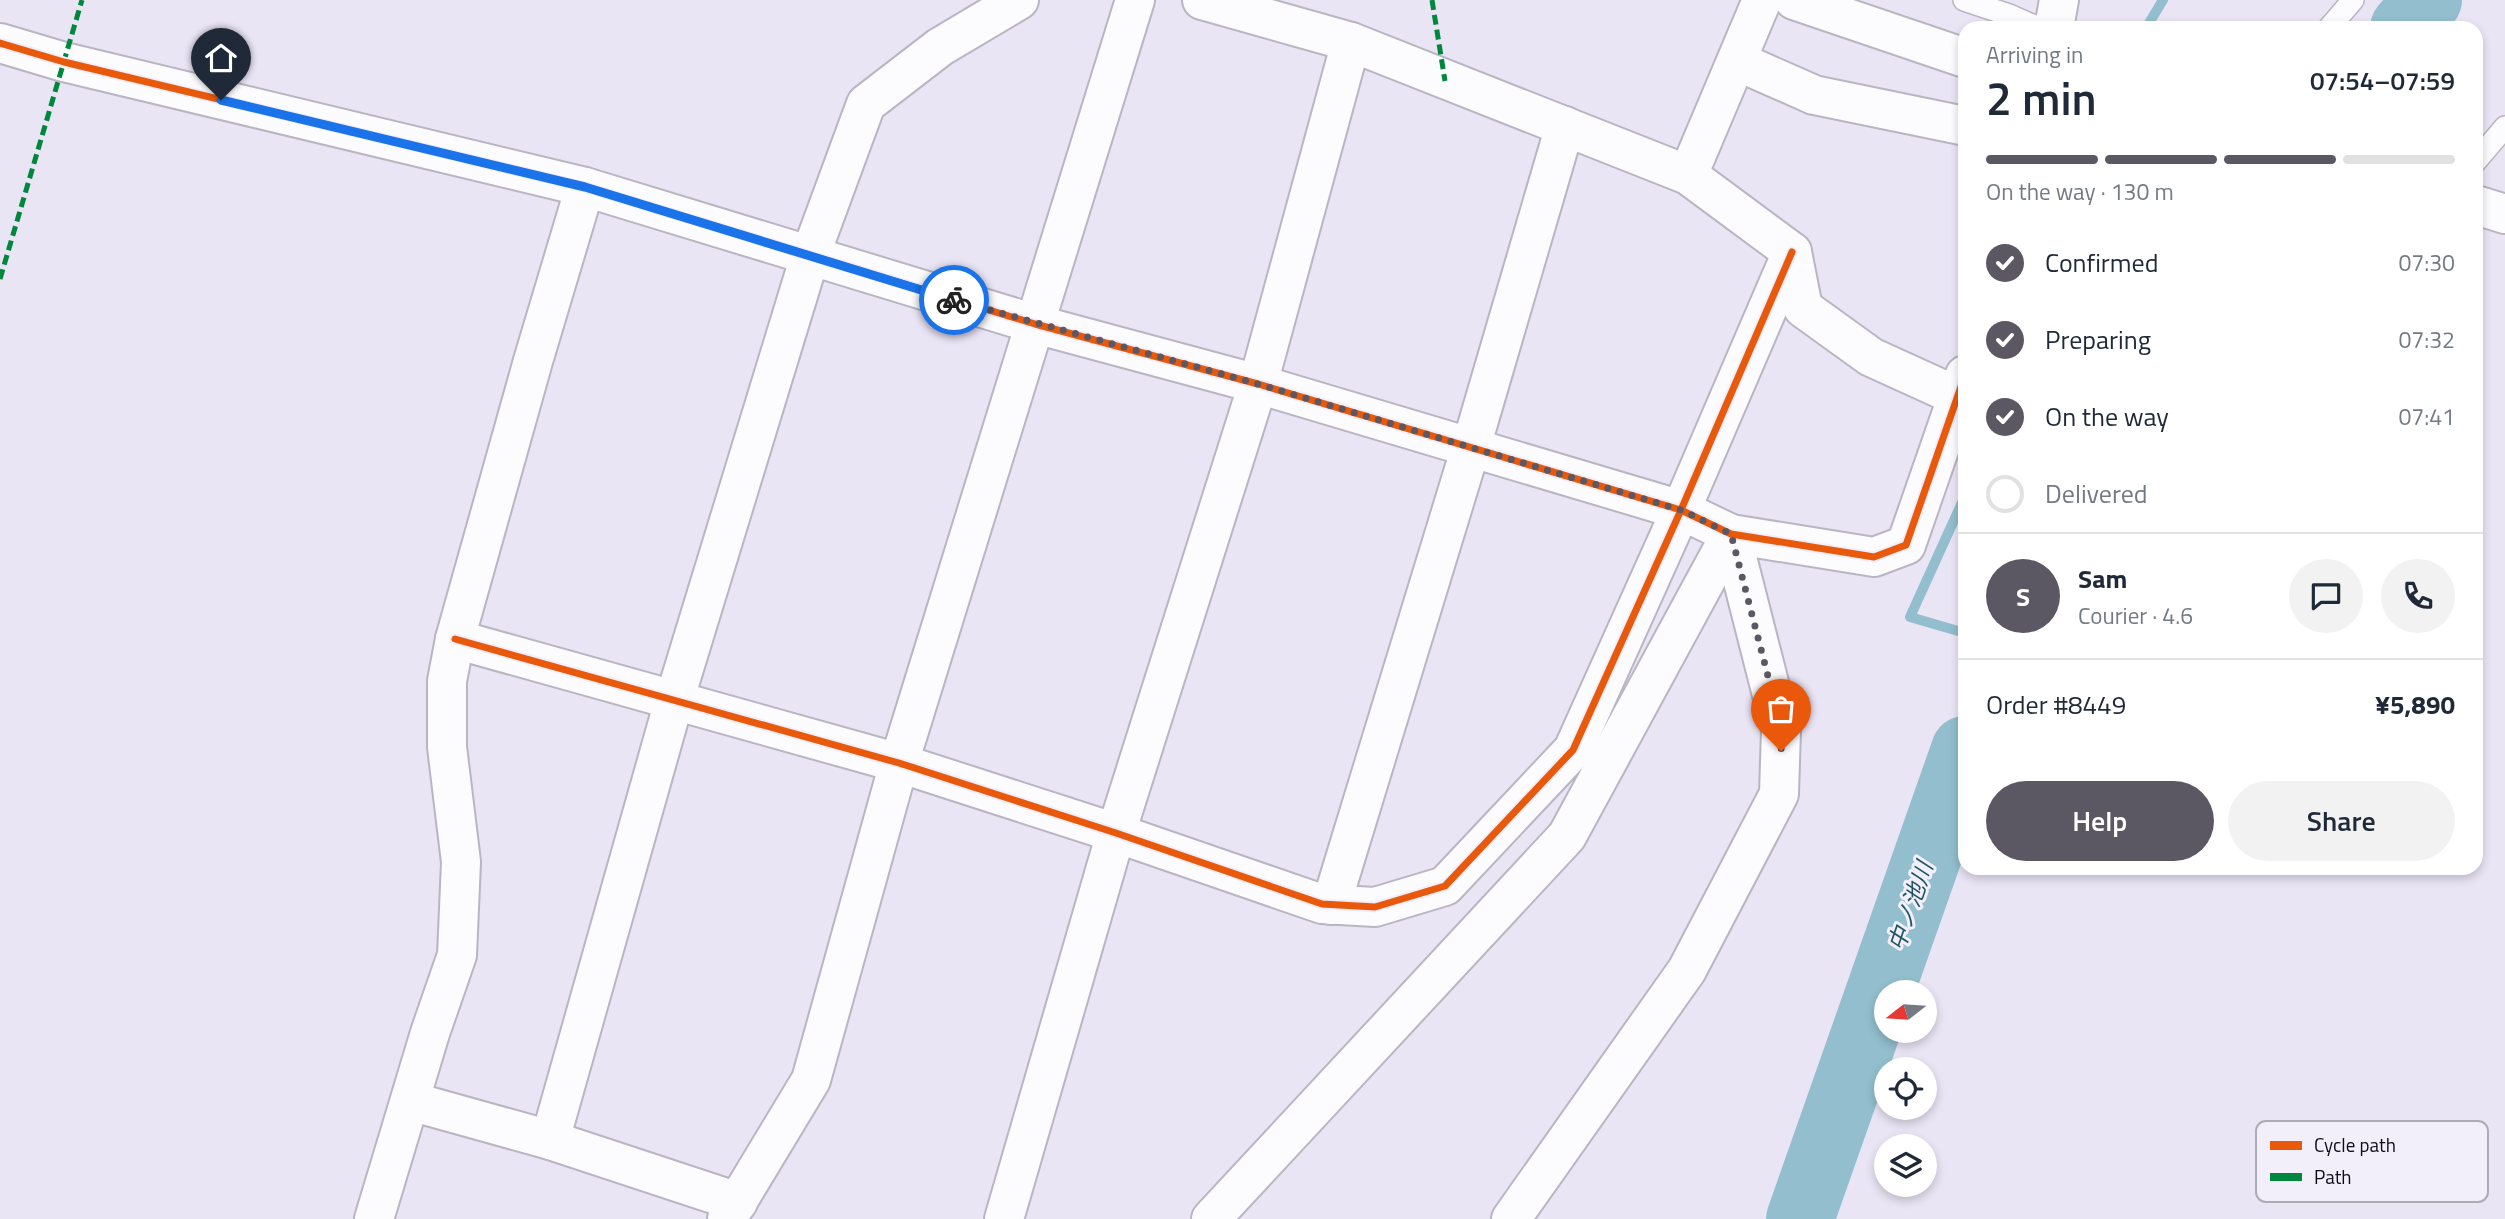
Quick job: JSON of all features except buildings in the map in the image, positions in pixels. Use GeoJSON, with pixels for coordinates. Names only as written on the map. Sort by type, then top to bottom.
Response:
{"type":"FeatureCollection","features":[{"type":"Feature","properties":{"kind":"street"},"geometry":{"type":"LineString","coordinates":[[550,1140],[674,701],[810,256],[866,104],[940,47],[1019,0]]}},
{"type":"Feature","properties":{"kind":"street"},"geometry":{"type":"LineString","coordinates":[[410,1101],[550,1140],[733,1211],[811,1080],[899,764],[1136,0]]}},
{"type":"Feature","properties":{"kind":"street"},"geometry":{"type":"LineString","coordinates":[[1202,0],[1351,42],[1688,175],[1792,252],[1803,308],[1871,357],[1958,385]]}},
{"type":"Feature","properties":{"kind":"street"},"geometry":{"type":"LineString","coordinates":[[1688,175],[1762,0]]}},
{"type":"Feature","properties":{"kind":"street"},"geometry":{"type":"LineString","coordinates":[[1794,0],[1958,56]]}},
{"type":"Feature","properties":{"kind":"street"},"geometry":{"type":"LineString","coordinates":[[2055,21],[2059,0]]}},
{"type":"Feature","properties":{"kind":"street"},"geometry":{"type":"LineString","coordinates":[[1004,1219],[1116,833],[1258,384],[1351,42]]}},
{"type":"Feature","properties":{"kind":"street"},"geometry":{"type":"LineString","coordinates":[[0,43],[64,62],[585,187],[1035,324],[1258,384],[1681,510],[1731,534],[1874,556],[1906,545],[1958,397]]}},
{"type":"Feature","properties":{"kind":"street"},"geometry":{"type":"LineString","coordinates":[[1737,61],[1814,94],[1958,125]]}},
{"type":"Feature","properties":{"kind":"street"},"geometry":{"type":"LineString","coordinates":[[1331,905],[1471,447],[1565,126]]}},
{"type":"Feature","properties":{"kind":"street"},"geometry":{"type":"LineString","coordinates":[[374,1219],[457,955],[461,862],[447,747],[447,681],[455,639],[533,360],[585,187]]}},
{"type":"Feature","properties":{"kind":"street"},"geometry":{"type":"LineString","coordinates":[[2483,207],[2505,214]]}},
{"type":"Feature","properties":{"kind":"street"},"geometry":{"type":"LineString","coordinates":[[455,639],[899,764],[1116,833],[1322,904],[1374,907],[1445,886],[1573,750],[1681,510],[1792,252]]}},
{"type":"Feature","properties":{"kind":"street"},"geometry":{"type":"LineString","coordinates":[[1211,1219],[1567,836],[1731,534]]}},
{"type":"Feature","properties":{"kind":"street"},"geometry":{"type":"LineString","coordinates":[[1511,1219],[1687,970],[1779,794],[1782,730],[1731,534]]}},
{"type":"Feature","properties":{"kind":"lane"},"geometry":{"type":"LineString","coordinates":[[1964,0],[2023,21]]}},
{"type":"Feature","properties":{"kind":"lane"},"geometry":{"type":"LineString","coordinates":[[2335,21],[2353,0]]}},
{"type":"Feature","properties":{"kind":"lane"},"geometry":{"type":"LineString","coordinates":[[2483,153],[2505,127]]}},
{"type":"Feature","properties":{"kind":"waterway"},"geometry":{"type":"LineString","coordinates":[[2150,21],[2163,0]]}},
{"type":"Feature","properties":{"kind":"waterway","name":"中ノ池川"},"geometry":{"type":"LineString","coordinates":[[2410,21],[2428,0]]}},
{"type":"Feature","properties":{"kind":"waterway"},"geometry":{"type":"LineString","coordinates":[[1958,511],[1910,617],[1958,631]]}},
{"type":"Feature","properties":{"kind":"waterway","name":"中ノ池川"},"geometry":{"type":"LineString","coordinates":[[1800,1219],[1958,770]]}},
{"type":"Feature","properties":{"kind":"marked path"},"geometry":{"type":"LineString","coordinates":[[0,279],[82,0]]}},
{"type":"Feature","properties":{"kind":"marked path"},"geometry":{"type":"LineString","coordinates":[[1432,0],[1445,81]]}},
{"type":"Feature","properties":{"kind":"cycle path"},"geometry":{"type":"LineString","coordinates":[[0,43],[64,62],[585,187],[1035,324],[1258,384],[1681,510],[1731,534],[1874,557],[1906,545],[1958,395]]}},
{"type":"Feature","properties":{"kind":"cycle path"},"geometry":{"type":"LineString","coordinates":[[455,639],[899,763],[1116,833],[1322,904],[1375,907],[1445,886],[1573,750],[1681,510],[1792,252]]}},
{"type":"Feature","properties":{"kind":"way so far"},"geometry":{"type":"LineString","coordinates":[[954,300],[1258,384],[1681,510],[1731,534],[1782,730],[1781,751]]}},
{"type":"Feature","properties":{"kind":"route"},"geometry":{"type":"LineString","coordinates":[[221,100],[585,187],[954,300]]}}]}
